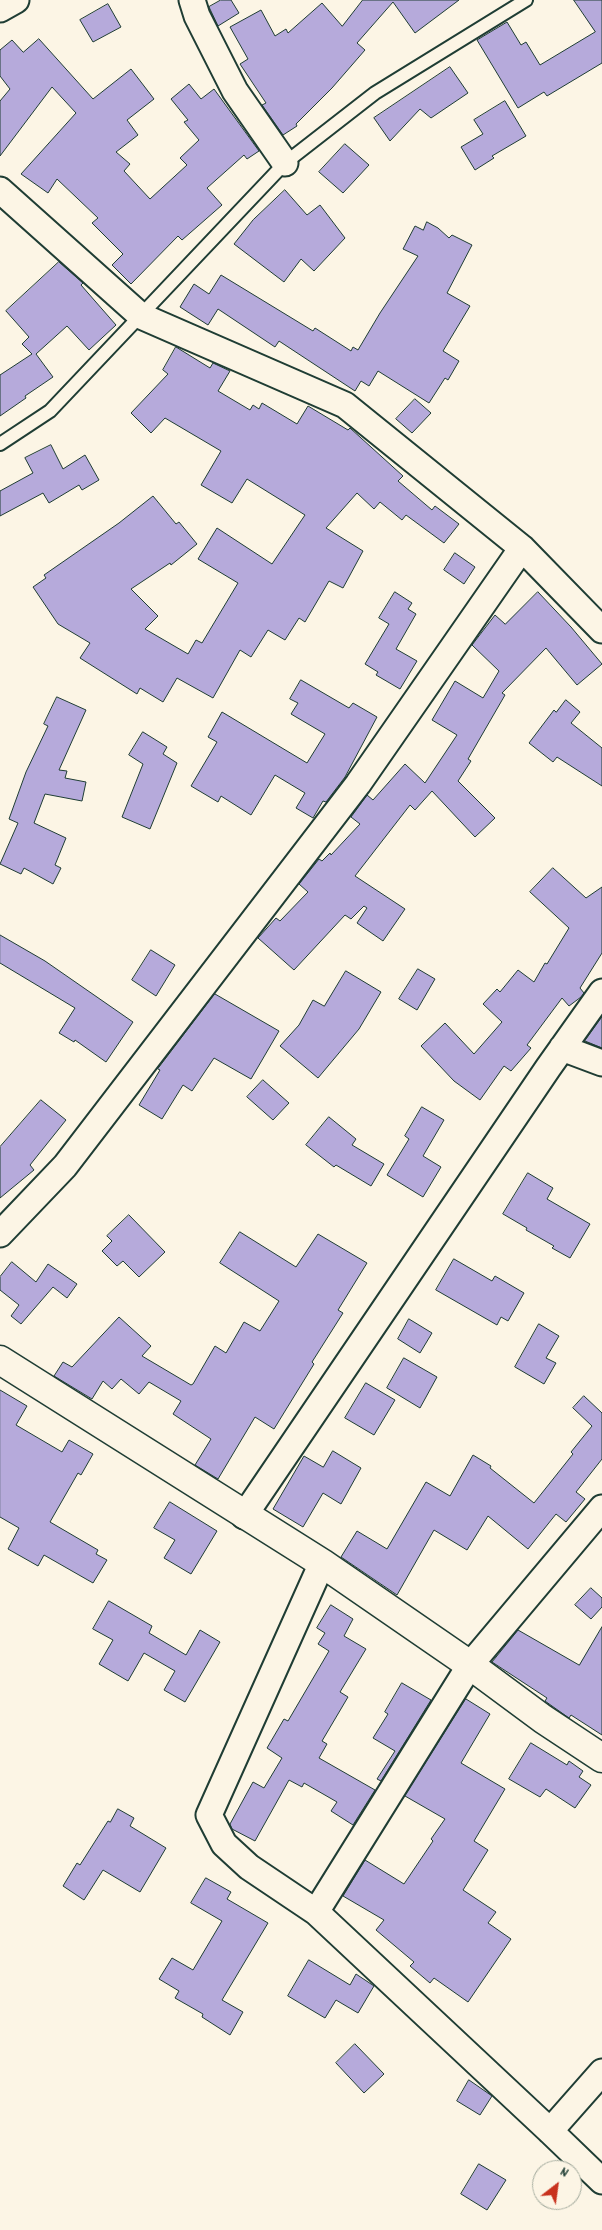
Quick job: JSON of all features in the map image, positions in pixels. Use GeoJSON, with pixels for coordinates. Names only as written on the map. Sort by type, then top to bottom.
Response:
{"type":"FeatureCollection","features":[{"type":"Feature","properties":{"kind":"street"},"geometry":{"type":"LineString","coordinates":[[0,9],[16,0]]}},
{"type":"Feature","properties":{"kind":"street"},"geometry":{"type":"LineString","coordinates":[[192,0],[197,16],[235,91],[286,163]]}},
{"type":"Feature","properties":{"kind":"street"},"geometry":{"type":"LineString","coordinates":[[0,190],[141,316],[345,405],[522,548],[602,630]]}},
{"type":"Feature","properties":{"kind":"street"},"geometry":{"type":"LineString","coordinates":[[0,1234],[65,1166],[346,799],[522,548]]}},
{"type":"Feature","properties":{"kind":"street"},"geometry":{"type":"LineString","coordinates":[[244,1516],[602,992]]}},
{"type":"Feature","properties":{"kind":"street"},"geometry":{"type":"LineString","coordinates":[[562,1048],[602,1063]]}},
{"type":"Feature","properties":{"kind":"street"},"geometry":{"type":"LineString","coordinates":[[0,1360],[244,1516],[322,1563],[470,1665],[543,1719],[602,1758]]}},
{"type":"Feature","properties":{"kind":"street"},"geometry":{"type":"LineString","coordinates":[[316,1912],[470,1665],[602,1508]]}},
{"type":"Feature","properties":{"kind":"street"},"geometry":{"type":"LineString","coordinates":[[322,1563],[209,1815],[224,1844],[249,1867],[316,1912],[602,2181]]}},
{"type":"Feature","properties":{"kind":"street"},"geometry":{"type":"LineString","coordinates":[[550,2131],[602,2072]]}},
{"type":"Feature","properties":{"kind":"lane"},"geometry":{"type":"LineString","coordinates":[[0,444],[50,412],[286,163],[375,93],[526,0]]}},
{"type":"Feature","properties":{"kind":"building"},"geometry":{"type":"Polygon","coordinates":[[[221,0],[231,0],[239,13],[218,26],[209,7],[221,0]]]}},
{"type":"Feature","properties":{"kind":"building"},"geometry":{"type":"Polygon","coordinates":[[[363,0],[459,0],[415,33],[393,2],[357,43],[365,50],[332,88],[296,124],[297,126],[283,135],[262,105],[266,103],[240,64],[248,59],[230,27],[261,10],[275,36],[286,29],[288,33],[322,3],[342,26],[363,0]]]}},
{"type":"Feature","properties":{"kind":"building"},"geometry":{"type":"Polygon","coordinates":[[[574,0],[602,0],[602,63],[547,96],[544,92],[518,108],[477,40],[507,22],[521,45],[526,42],[540,65],[595,32],[574,0]]]}},
{"type":"Feature","properties":{"kind":"building"},"geometry":{"type":"Polygon","coordinates":[[[108,4],[121,27],[93,42],[80,20],[108,4]]]}},
{"type":"Feature","properties":{"kind":"building"},"geometry":{"type":"Polygon","coordinates":[[[39,39],[93,99],[131,69],[154,99],[127,120],[138,135],[116,152],[130,164],[124,171],[150,199],[187,165],[180,158],[199,140],[184,122],[188,120],[171,99],[189,84],[201,99],[214,89],[259,151],[247,159],[244,155],[207,188],[222,205],[182,240],[178,236],[131,284],[112,265],[123,254],[92,223],[98,218],[57,179],[48,193],[21,174],[76,113],[52,87],[0,156],[0,101],[10,89],[0,76],[0,50],[12,40],[23,52],[39,39]]]}},
{"type":"Feature","properties":{"kind":"building"},"geometry":{"type":"Polygon","coordinates":[[[450,67],[468,93],[431,118],[420,109],[390,141],[374,118],[450,67]]]}},
{"type":"Feature","properties":{"kind":"building"},"geometry":{"type":"Polygon","coordinates":[[[505,101],[526,136],[492,156],[494,158],[475,170],[461,147],[483,134],[474,120],[505,101]]]}},
{"type":"Feature","properties":{"kind":"building"},"geometry":{"type":"Polygon","coordinates":[[[345,144],[369,165],[343,193],[319,172],[345,144]]]}},
{"type":"Feature","properties":{"kind":"building"},"geometry":{"type":"Polygon","coordinates":[[[285,190],[307,215],[320,205],[345,238],[314,271],[301,259],[284,282],[234,244],[253,220],[285,190]]]}},
{"type":"Feature","properties":{"kind":"building"},"geometry":{"type":"Polygon","coordinates":[[[427,222],[438,228],[449,238],[452,235],[472,245],[447,293],[470,306],[443,351],[459,361],[448,380],[445,378],[429,403],[378,371],[369,386],[361,381],[355,391],[279,341],[275,347],[218,309],[208,325],[180,307],[194,284],[209,294],[221,275],[313,331],[315,328],[351,351],[353,347],[358,350],[418,256],[403,249],[415,226],[423,230],[427,222]]]}},
{"type":"Feature","properties":{"kind":"building"},"geometry":{"type":"Polygon","coordinates":[[[59,262],[83,283],[81,285],[116,325],[89,350],[67,326],[36,354],[53,377],[0,416],[0,375],[32,354],[22,344],[29,337],[6,311],[59,262]]]}},
{"type":"Feature","properties":{"kind":"building"},"geometry":{"type":"Polygon","coordinates":[[[176,347],[210,368],[213,363],[230,371],[218,391],[250,410],[253,405],[259,409],[262,403],[297,424],[308,406],[348,430],[350,428],[403,476],[398,481],[432,510],[435,506],[459,524],[444,543],[406,515],[402,520],[380,502],[374,509],[357,493],[326,528],[363,551],[343,588],[329,581],[305,622],[299,618],[285,640],[268,630],[251,657],[240,650],[213,698],[177,678],[163,702],[140,688],[137,694],[80,658],[90,643],[58,624],[33,587],[46,578],[44,575],[119,523],[153,496],[176,524],[179,522],[197,544],[171,565],[170,563],[131,589],[158,616],[145,629],[188,654],[196,640],[202,643],[238,583],[198,559],[217,528],[272,564],[305,515],[247,479],[232,503],[201,485],[221,451],[165,418],[151,433],[131,413],[168,374],[163,370],[176,347]]]}},
{"type":"Feature","properties":{"kind":"building"},"geometry":{"type":"Polygon","coordinates":[[[415,399],[431,413],[412,433],[396,419],[415,399]]]}},
{"type":"Feature","properties":{"kind":"building"},"geometry":{"type":"Polygon","coordinates":[[[51,445],[63,469],[85,455],[99,480],[82,490],[79,485],[49,503],[43,493],[0,516],[0,491],[33,473],[25,458],[51,445]]]}},
{"type":"Feature","properties":{"kind":"building"},"geometry":{"type":"Polygon","coordinates":[[[455,553],[475,567],[464,584],[444,570],[455,553]]]}},
{"type":"Feature","properties":{"kind":"building"},"geometry":{"type":"Polygon","coordinates":[[[395,592],[412,603],[408,609],[416,614],[396,649],[417,661],[400,689],[376,675],[378,672],[365,664],[389,624],[379,618],[395,592]]]}},
{"type":"Feature","properties":{"kind":"building"},"geometry":{"type":"Polygon","coordinates":[[[538,592],[602,664],[577,685],[546,648],[502,693],[505,695],[468,759],[471,761],[458,781],[495,818],[475,837],[432,791],[415,810],[410,805],[355,876],[405,909],[383,941],[357,923],[367,908],[364,906],[351,919],[345,915],[294,970],[258,938],[276,918],[280,921],[308,892],[299,884],[319,859],[322,861],[330,853],[331,855],[360,824],[351,817],[367,795],[373,800],[405,764],[425,783],[457,735],[432,720],[455,681],[483,698],[499,671],[472,645],[495,615],[505,624],[538,592]]]}},
{"type":"Feature","properties":{"kind":"building"},"geometry":{"type":"Polygon","coordinates":[[[301,680],[349,708],[353,703],[377,717],[345,777],[326,802],[323,801],[313,818],[296,808],[305,793],[275,775],[251,815],[221,796],[218,802],[191,786],[217,742],[208,737],[222,712],[307,763],[325,734],[291,714],[298,703],[290,699],[301,680]]]}},
{"type":"Feature","properties":{"kind":"building"},"geometry":{"type":"Polygon","coordinates":[[[57,697],[86,710],[59,770],[67,771],[65,778],[86,782],[82,801],[45,794],[34,823],[66,838],[55,865],[61,868],[53,884],[24,868],[21,874],[0,864],[18,823],[9,819],[26,772],[48,726],[44,724],[57,697]]]}},
{"type":"Feature","properties":{"kind":"building"},"geometry":{"type":"Polygon","coordinates":[[[566,700],[580,712],[571,723],[602,748],[602,786],[557,757],[553,762],[529,743],[554,710],[556,712],[566,700]]]}},
{"type":"Feature","properties":{"kind":"building"},"geometry":{"type":"Polygon","coordinates":[[[143,732],[167,747],[163,754],[177,763],[150,829],[122,817],[143,764],[129,755],[143,732]]]}},
{"type":"Feature","properties":{"kind":"building"},"geometry":{"type":"Polygon","coordinates":[[[553,868],[586,898],[602,887],[602,953],[580,988],[584,993],[581,997],[569,1006],[562,998],[527,1045],[531,1048],[511,1071],[504,1066],[480,1100],[454,1081],[421,1046],[445,1023],[474,1054],[502,1022],[483,1004],[497,989],[500,992],[518,970],[534,982],[569,928],[530,892],[553,868]]]}},
{"type":"Feature","properties":{"kind":"building"},"geometry":{"type":"Polygon","coordinates":[[[0,935],[45,961],[133,1022],[106,1062],[75,1040],[74,1042],[59,1033],[75,1008],[0,963],[0,935]]]}},
{"type":"Feature","properties":{"kind":"building"},"geometry":{"type":"Polygon","coordinates":[[[151,950],[175,965],[156,996],[132,980],[151,950]]]}},
{"type":"Feature","properties":{"kind":"building"},"geometry":{"type":"Polygon","coordinates":[[[418,969],[435,979],[417,1010],[399,999],[418,969]]]}},
{"type":"Feature","properties":{"kind":"building"},"geometry":{"type":"Polygon","coordinates":[[[346,971],[381,992],[359,1029],[318,1078],[280,1046],[299,1025],[313,1000],[324,1006],[346,971]]]}},
{"type":"Feature","properties":{"kind":"building"},"geometry":{"type":"Polygon","coordinates":[[[215,994],[279,1031],[251,1079],[214,1058],[192,1091],[183,1085],[162,1119],[139,1105],[160,1070],[158,1069],[215,994]]]}},
{"type":"Feature","properties":{"kind":"building"},"geometry":{"type":"Polygon","coordinates":[[[602,1017],[602,1048],[585,1041],[602,1017]]]}},
{"type":"Feature","properties":{"kind":"building"},"geometry":{"type":"Polygon","coordinates":[[[263,1080],[289,1103],[273,1120],[247,1097],[263,1080]]]}},
{"type":"Feature","properties":{"kind":"building"},"geometry":{"type":"Polygon","coordinates":[[[41,1100],[66,1120],[30,1165],[34,1170],[0,1198],[0,1147],[41,1100]]]}},
{"type":"Feature","properties":{"kind":"building"},"geometry":{"type":"Polygon","coordinates":[[[422,1107],[444,1120],[423,1156],[441,1167],[423,1197],[387,1175],[409,1139],[405,1136],[422,1107]]]}},
{"type":"Feature","properties":{"kind":"building"},"geometry":{"type":"Polygon","coordinates":[[[329,1117],[356,1139],[352,1145],[384,1164],[371,1186],[336,1165],[334,1167],[306,1145],[329,1117]]]}},
{"type":"Feature","properties":{"kind":"building"},"geometry":{"type":"Polygon","coordinates":[[[528,1173],[553,1188],[547,1199],[590,1224],[570,1258],[552,1248],[554,1246],[503,1214],[528,1173]]]}},
{"type":"Feature","properties":{"kind":"building"},"geometry":{"type":"Polygon","coordinates":[[[129,1215],[165,1252],[139,1277],[123,1261],[117,1266],[102,1251],[112,1241],[107,1236],[129,1215]]]}},
{"type":"Feature","properties":{"kind":"building"},"geometry":{"type":"Polygon","coordinates":[[[240,1232],[296,1267],[318,1234],[367,1263],[338,1310],[343,1313],[312,1362],[314,1364],[274,1429],[255,1417],[218,1479],[195,1465],[211,1439],[173,1414],[181,1401],[149,1382],[139,1394],[121,1379],[112,1389],[103,1381],[92,1399],[54,1376],[63,1362],[72,1367],[119,1317],[151,1346],[142,1356],[191,1385],[193,1384],[215,1346],[226,1353],[244,1322],[260,1331],[279,1301],[220,1263],[240,1232]]]}},
{"type":"Feature","properties":{"kind":"building"},"geometry":{"type":"Polygon","coordinates":[[[454,1259],[492,1281],[495,1276],[524,1293],[508,1321],[501,1317],[497,1325],[436,1290],[454,1259]]]}},
{"type":"Feature","properties":{"kind":"building"},"geometry":{"type":"Polygon","coordinates":[[[12,1262],[36,1282],[48,1264],[77,1284],[67,1298],[53,1287],[21,1324],[11,1316],[19,1305],[0,1290],[0,1277],[12,1262]]]}},
{"type":"Feature","properties":{"kind":"building"},"geometry":{"type":"Polygon","coordinates":[[[409,1319],[432,1333],[420,1353],[398,1339],[409,1319]]]}},
{"type":"Feature","properties":{"kind":"building"},"geometry":{"type":"Polygon","coordinates":[[[539,1324],[559,1336],[546,1358],[556,1363],[544,1384],[515,1367],[539,1324]]]}},
{"type":"Feature","properties":{"kind":"building"},"geometry":{"type":"Polygon","coordinates":[[[404,1358],[437,1377],[420,1408],[387,1388],[404,1358]]]}},
{"type":"Feature","properties":{"kind":"building"},"geometry":{"type":"Polygon","coordinates":[[[366,1383],[395,1400],[374,1435],[345,1418],[366,1383]]]}},
{"type":"Feature","properties":{"kind":"building"},"geometry":{"type":"Polygon","coordinates":[[[0,1390],[27,1406],[16,1425],[62,1452],[69,1440],[93,1454],[81,1475],[78,1473],[50,1522],[98,1550],[96,1554],[107,1560],[93,1583],[44,1555],[38,1566],[8,1549],[19,1528],[0,1517],[0,1390]]]}},
{"type":"Feature","properties":{"kind":"building"},"geometry":{"type":"Polygon","coordinates":[[[584,1396],[602,1413],[602,1459],[576,1492],[585,1499],[566,1522],[556,1514],[528,1549],[488,1516],[467,1550],[434,1530],[397,1595],[341,1557],[357,1531],[387,1549],[426,1482],[450,1496],[473,1455],[491,1466],[490,1468],[534,1503],[573,1454],[571,1452],[592,1426],[573,1408],[584,1396]]]}},
{"type":"Feature","properties":{"kind":"building"},"geometry":{"type":"Polygon","coordinates":[[[333,1451],[361,1468],[341,1504],[323,1493],[303,1527],[273,1509],[304,1456],[323,1467],[333,1451]]]}},
{"type":"Feature","properties":{"kind":"building"},"geometry":{"type":"Polygon","coordinates":[[[170,1502],[217,1531],[191,1574],[164,1558],[175,1540],[154,1528],[170,1502]]]}},
{"type":"Feature","properties":{"kind":"building"},"geometry":{"type":"Polygon","coordinates":[[[591,1588],[602,1598],[602,1607],[591,1619],[575,1605],[591,1588]]]}},
{"type":"Feature","properties":{"kind":"building"},"geometry":{"type":"Polygon","coordinates":[[[109,1601],[152,1626],[149,1633],[186,1655],[200,1630],[220,1642],[185,1702],[164,1690],[175,1671],[144,1653],[128,1681],[99,1664],[113,1640],[93,1629],[109,1601]]]}},
{"type":"Feature","properties":{"kind":"building"},"geometry":{"type":"Polygon","coordinates":[[[331,1605],[353,1619],[344,1636],[366,1649],[340,1692],[348,1697],[322,1741],[327,1744],[319,1758],[375,1790],[353,1825],[331,1811],[337,1802],[304,1783],[302,1787],[289,1780],[255,1841],[232,1829],[230,1824],[253,1782],[264,1788],[282,1758],[267,1748],[284,1719],[288,1721],[329,1651],[318,1644],[325,1633],[317,1628],[331,1605]]]}},
{"type":"Feature","properties":{"kind":"building"},"geometry":{"type":"Polygon","coordinates":[[[602,1627],[602,1735],[571,1715],[569,1718],[545,1701],[547,1698],[492,1662],[518,1630],[579,1665],[602,1627]]]}},
{"type":"Feature","properties":{"kind":"building"},"geometry":{"type":"Polygon","coordinates":[[[402,1683],[431,1700],[381,1781],[377,1779],[395,1751],[373,1738],[388,1714],[385,1712],[402,1683]]]}},
{"type":"Feature","properties":{"kind":"building"},"geometry":{"type":"Polygon","coordinates":[[[466,1699],[490,1714],[461,1763],[505,1789],[474,1841],[488,1850],[463,1890],[496,1912],[488,1923],[511,1939],[468,2002],[434,1978],[430,1983],[410,1966],[414,1962],[376,1930],[384,1920],[343,1896],[365,1860],[404,1884],[433,1841],[431,1839],[445,1819],[405,1796],[466,1699]]]}},
{"type":"Feature","properties":{"kind":"building"},"geometry":{"type":"Polygon","coordinates":[[[531,1743],[567,1765],[569,1761],[583,1771],[579,1777],[591,1785],[575,1808],[546,1789],[540,1797],[509,1779],[531,1743]]]}},
{"type":"Feature","properties":{"kind":"building"},"geometry":{"type":"Polygon","coordinates":[[[118,1809],[134,1818],[130,1826],[166,1848],[140,1892],[103,1870],[84,1900],[63,1886],[77,1863],[80,1865],[108,1821],[110,1822],[118,1809]]]}},
{"type":"Feature","properties":{"kind":"building"},"geometry":{"type":"Polygon","coordinates":[[[206,1878],[231,1892],[227,1899],[268,1923],[222,2000],[243,2012],[230,2035],[202,2017],[203,2014],[175,1998],[179,1991],[159,1979],[172,1958],[193,1970],[222,1921],[191,1903],[206,1878]]]}},
{"type":"Feature","properties":{"kind":"building"},"geometry":{"type":"Polygon","coordinates":[[[309,1960],[350,1985],[356,1974],[374,1986],[358,2013],[336,2000],[325,2018],[288,1996],[309,1960]]]}},
{"type":"Feature","properties":{"kind":"building"},"geometry":{"type":"Polygon","coordinates":[[[355,2044],[384,2074],[364,2093],[336,2063],[355,2044]]]}},
{"type":"Feature","properties":{"kind":"building"},"geometry":{"type":"Polygon","coordinates":[[[469,2080],[492,2096],[480,2115],[457,2101],[469,2080]]]}},
{"type":"Feature","properties":{"kind":"building"},"geometry":{"type":"Polygon","coordinates":[[[479,2164],[506,2180],[487,2210],[461,2194],[479,2164]]]}}]}
